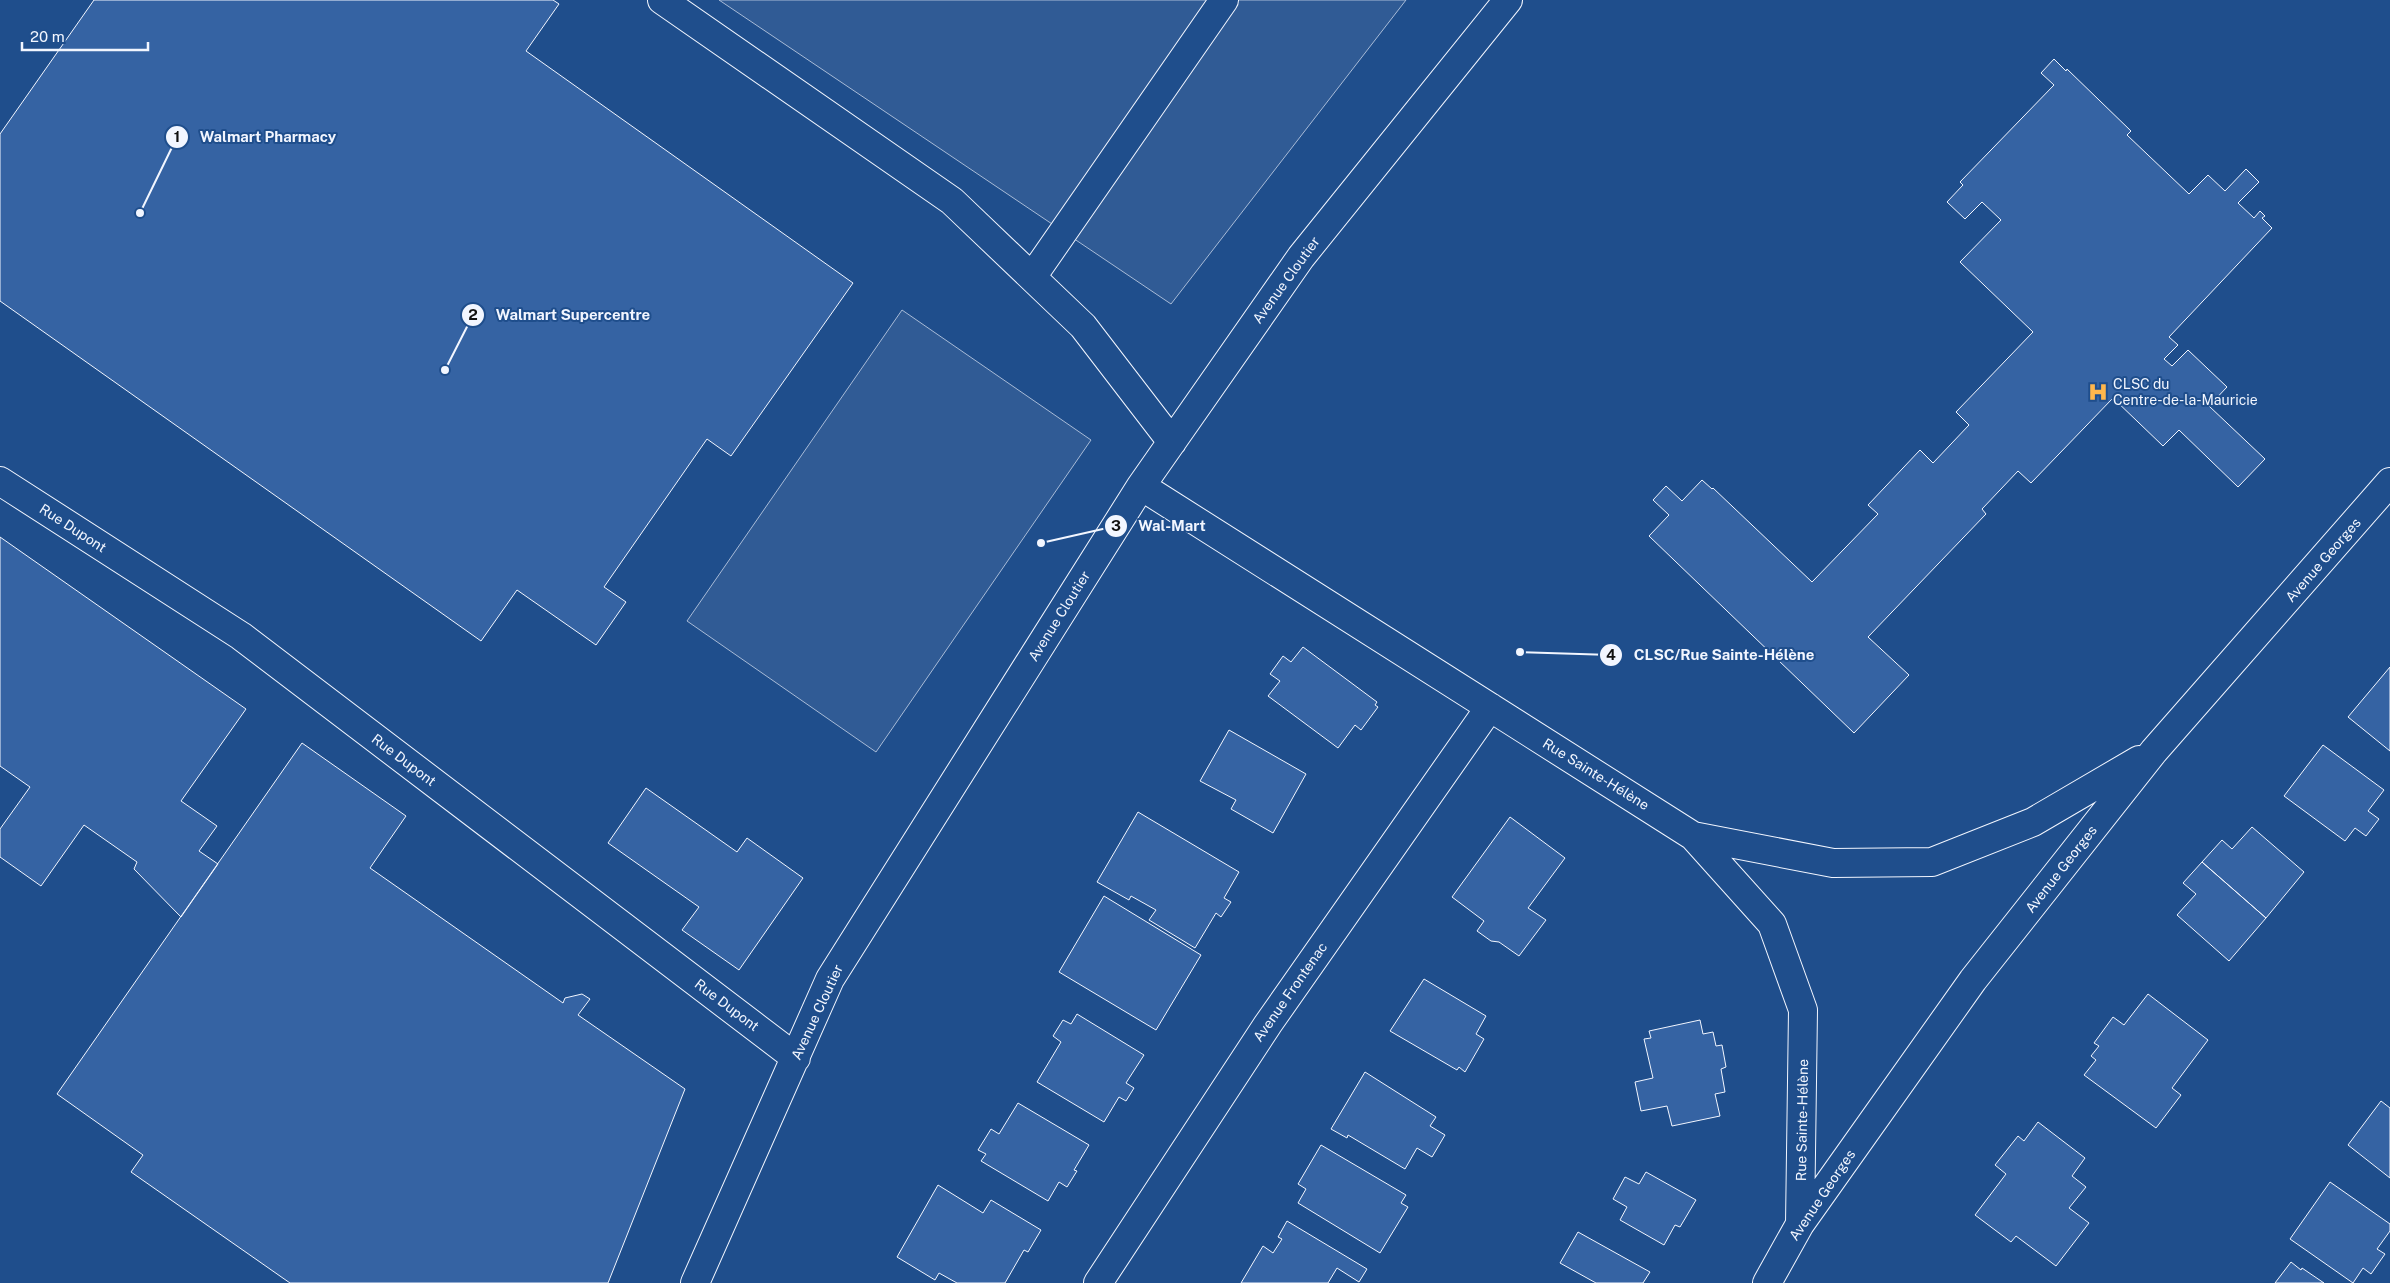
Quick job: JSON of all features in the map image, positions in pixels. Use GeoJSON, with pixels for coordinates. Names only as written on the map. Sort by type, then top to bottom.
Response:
{"type":"FeatureCollection","features":[{"type":"Feature","properties":{"kind":"street"},"geometry":{"type":"LineString","coordinates":[[662,0],[952,201],[1083,326],[1172,442]]}},
{"type":"Feature","properties":{"kind":"street"},"geometry":{"type":"LineString","coordinates":[[1032,277],[1224,0]]}},
{"type":"Feature","properties":{"kind":"street","name":"Avenue Cloutier"},"geometry":{"type":"LineString","coordinates":[[695,1283],[830,979],[1141,486],[1301,256],[1508,0]]}},
{"type":"Feature","properties":{"kind":"street","name":"Rue Dupont"},"geometry":{"type":"LineString","coordinates":[[0,481],[241,636],[796,1058]]}},
{"type":"Feature","properties":{"kind":"street","name":"Avenue Georges"},"geometry":{"type":"LineString","coordinates":[[1767,1283],[1800,1224],[1973,980],[2154,751],[2390,482]]}},
{"type":"Feature","properties":{"kind":"street","name":"Rue Sainte-Hélène"},"geometry":{"type":"LineString","coordinates":[[1141,486],[1693,836],[1772,924],[1803,1010],[1800,1224]]}},
{"type":"Feature","properties":{"kind":"street","name":"Avenue Frontenac"},"geometry":{"type":"LineString","coordinates":[[1098,1283],[1268,1024],[1490,708]]}},
{"type":"Feature","properties":{"kind":"street"},"geometry":{"type":"LineString","coordinates":[[1693,836],[1833,863],[1932,862],[2033,822],[2154,751]]}},
{"type":"Feature","properties":{"kind":"shaded area"},"geometry":{"type":"Polygon","coordinates":[[[719,0],[1406,0],[1171,304],[719,0]]]}},
{"type":"Feature","properties":{"kind":"shaded area"},"geometry":{"type":"Polygon","coordinates":[[[902,310],[1091,440],[876,752],[687,621],[902,310]]]}},
{"type":"Feature","properties":{"kind":"building"},"geometry":{"type":"Polygon","coordinates":[[[94,0],[553,0],[559,4],[526,51],[853,283],[731,456],[707,439],[604,587],[626,602],[596,645],[517,590],[481,641],[0,301],[0,134],[94,0]]]}},
{"type":"Feature","properties":{"kind":"building","name":"CLSC du Centre-de-la-Mauricie"},"geometry":{"type":"Polygon","coordinates":[[[2054,59],[2066,71],[2067,69],[2131,131],[2127,135],[2189,194],[2208,175],[2225,191],[2246,169],[2259,182],[2238,203],[2254,218],[2260,211],[2265,216],[2262,218],[2272,228],[2169,337],[2178,345],[2164,359],[2172,366],[2188,350],[2227,387],[2209,406],[2265,459],[2238,487],[2179,430],[2163,446],[2113,398],[2031,483],[2018,471],[1982,509],[1986,514],[1868,637],[1909,675],[1854,733],[1649,536],[1669,515],[1653,500],[1666,486],[1682,501],[1702,480],[1713,488],[1812,582],[1878,514],[1868,505],[1920,450],[1933,463],[1969,425],[1956,412],[2033,332],[1960,262],[2001,220],[1982,202],[1965,219],[1947,202],[1963,185],[1960,182],[2054,85],[2041,73],[2054,59]]]}},
{"type":"Feature","properties":{"kind":"building"},"geometry":{"type":"Polygon","coordinates":[[[0,537],[246,709],[181,801],[217,826],[199,851],[218,864],[181,917],[134,869],[137,862],[84,825],[41,886],[0,857],[0,829],[30,787],[0,766],[0,537]]]}},
{"type":"Feature","properties":{"kind":"building"},"geometry":{"type":"Polygon","coordinates":[[[1303,647],[1377,702],[1375,705],[1378,707],[1361,730],[1355,725],[1338,748],[1268,696],[1280,681],[1270,674],[1283,656],[1291,662],[1303,647]]]}},
{"type":"Feature","properties":{"kind":"building"},"geometry":{"type":"Polygon","coordinates":[[[2390,667],[2390,751],[2348,717],[2390,667]]]}},
{"type":"Feature","properties":{"kind":"building"},"geometry":{"type":"Polygon","coordinates":[[[1229,730],[1306,774],[1273,833],[1231,809],[1236,800],[1200,781],[1229,730]]]}},
{"type":"Feature","properties":{"kind":"building"},"geometry":{"type":"Polygon","coordinates":[[[302,743],[406,816],[370,868],[563,1003],[565,998],[582,994],[590,999],[578,1015],[685,1089],[608,1283],[290,1283],[131,1172],[143,1155],[57,1094],[302,743]]]}},
{"type":"Feature","properties":{"kind":"building"},"geometry":{"type":"Polygon","coordinates":[[[2323,745],[2384,790],[2368,811],[2379,819],[2366,836],[2355,828],[2345,841],[2284,796],[2323,745]]]}},
{"type":"Feature","properties":{"kind":"building"},"geometry":{"type":"Polygon","coordinates":[[[646,788],[737,852],[747,838],[803,878],[739,970],[682,930],[699,907],[608,843],[646,788]]]}},
{"type":"Feature","properties":{"kind":"building"},"geometry":{"type":"Polygon","coordinates":[[[1138,812],[1239,872],[1224,898],[1231,902],[1221,917],[1216,913],[1195,948],[1149,920],[1156,910],[1131,896],[1129,900],[1097,882],[1138,812]]]}},
{"type":"Feature","properties":{"kind":"building"},"geometry":{"type":"Polygon","coordinates":[[[1510,817],[1565,858],[1528,908],[1546,920],[1519,956],[1499,942],[1491,941],[1477,931],[1484,921],[1452,897],[1510,817]]]}},
{"type":"Feature","properties":{"kind":"building"},"geometry":{"type":"Polygon","coordinates":[[[2252,827],[2304,872],[2266,918],[2202,862],[2222,840],[2232,849],[2252,827]]]}},
{"type":"Feature","properties":{"kind":"building"},"geometry":{"type":"Polygon","coordinates":[[[2202,862],[2266,918],[2229,961],[2177,915],[2196,894],[2183,883],[2202,862]]]}},
{"type":"Feature","properties":{"kind":"building"},"geometry":{"type":"Polygon","coordinates":[[[1104,896],[1201,955],[1156,1030],[1059,972],[1104,896]]]}},
{"type":"Feature","properties":{"kind":"building"},"geometry":{"type":"Polygon","coordinates":[[[1424,979],[1486,1016],[1476,1034],[1484,1039],[1465,1072],[1459,1067],[1457,1070],[1390,1031],[1424,979]]]}},
{"type":"Feature","properties":{"kind":"building"},"geometry":{"type":"Polygon","coordinates":[[[2148,994],[2208,1040],[2172,1088],[2181,1095],[2156,1128],[2084,1075],[2096,1060],[2091,1056],[2099,1046],[2094,1043],[2113,1017],[2124,1025],[2148,994]]]}},
{"type":"Feature","properties":{"kind":"building"},"geometry":{"type":"Polygon","coordinates":[[[1077,1014],[1144,1055],[1126,1083],[1134,1088],[1126,1101],[1119,1097],[1104,1122],[1037,1082],[1061,1042],[1053,1036],[1063,1020],[1071,1024],[1077,1014]]]}},
{"type":"Feature","properties":{"kind":"building"},"geometry":{"type":"Polygon","coordinates":[[[1700,1020],[1703,1034],[1713,1032],[1716,1046],[1722,1045],[1726,1067],[1721,1069],[1725,1092],[1715,1094],[1720,1116],[1672,1126],[1667,1106],[1641,1111],[1635,1082],[1653,1078],[1644,1039],[1651,1038],[1649,1031],[1700,1020]]]}},
{"type":"Feature","properties":{"kind":"building"},"geometry":{"type":"Polygon","coordinates":[[[1365,1072],[1436,1117],[1430,1126],[1445,1135],[1432,1157],[1417,1148],[1405,1169],[1348,1135],[1347,1138],[1331,1129],[1365,1072]]]}},
{"type":"Feature","properties":{"kind":"building"},"geometry":{"type":"Polygon","coordinates":[[[2381,1101],[2390,1108],[2390,1178],[2348,1145],[2381,1101]]]}},
{"type":"Feature","properties":{"kind":"building"},"geometry":{"type":"Polygon","coordinates":[[[1018,1103],[1089,1145],[1074,1170],[1077,1171],[1067,1187],[1059,1182],[1048,1201],[981,1161],[986,1154],[978,1150],[991,1129],[999,1134],[1018,1103]]]}},
{"type":"Feature","properties":{"kind":"building"},"geometry":{"type":"Polygon","coordinates":[[[2038,1122],[2085,1158],[2072,1176],[2086,1187],[2069,1208],[2089,1223],[2056,1266],[2016,1236],[2011,1242],[1975,1215],[2006,1174],[1995,1165],[2018,1136],[2024,1141],[2038,1122]]]}},
{"type":"Feature","properties":{"kind":"building"},"geometry":{"type":"Polygon","coordinates":[[[1321,1145],[1406,1195],[1401,1203],[1408,1207],[1380,1253],[1298,1203],[1306,1189],[1298,1184],[1321,1145]]]}},
{"type":"Feature","properties":{"kind":"building"},"geometry":{"type":"Polygon","coordinates":[[[1646,1172],[1696,1200],[1680,1227],[1675,1225],[1664,1245],[1620,1220],[1627,1207],[1613,1199],[1625,1177],[1639,1184],[1646,1172]]]}},
{"type":"Feature","properties":{"kind":"building"},"geometry":{"type":"Polygon","coordinates":[[[2330,1182],[2390,1224],[2390,1231],[2377,1249],[2385,1254],[2371,1274],[2363,1268],[2353,1283],[2290,1239],[2330,1182]]]}},
{"type":"Feature","properties":{"kind":"building"},"geometry":{"type":"Polygon","coordinates":[[[938,1185],[983,1213],[991,1200],[1041,1230],[1028,1252],[1024,1250],[1005,1283],[957,1283],[939,1273],[935,1280],[897,1257],[938,1185]]]}},
{"type":"Feature","properties":{"kind":"building"},"geometry":{"type":"Polygon","coordinates":[[[1287,1221],[1367,1269],[1359,1282],[1337,1268],[1328,1283],[1241,1283],[1263,1246],[1273,1253],[1282,1239],[1278,1237],[1287,1221]]]}},
{"type":"Feature","properties":{"kind":"building"},"geometry":{"type":"Polygon","coordinates":[[[1578,1232],[1650,1272],[1643,1283],[1596,1283],[1560,1263],[1578,1232]]]}},
{"type":"Feature","properties":{"kind":"building"},"geometry":{"type":"Polygon","coordinates":[[[2291,1262],[2301,1270],[2302,1268],[2324,1283],[2275,1283],[2291,1262]]]}},
{"type":"Feature","properties":{"kind":"place","name":"Walmart Pharmacy"},"geometry":{"type":"Point","coordinates":[140,213]}},
{"type":"Feature","properties":{"kind":"place","name":"Walmart Supercentre"},"geometry":{"type":"Point","coordinates":[445,370]}},
{"type":"Feature","properties":{"kind":"place","name":"CLSC du Centre-de-la-Mauricie"},"geometry":{"type":"Point","coordinates":[2098,392]}},
{"type":"Feature","properties":{"kind":"place","name":"Wal-Mart"},"geometry":{"type":"Point","coordinates":[1041,543]}},
{"type":"Feature","properties":{"kind":"place","name":"CLSC/Rue Sainte-Hélène"},"geometry":{"type":"Point","coordinates":[1520,652]}}]}
